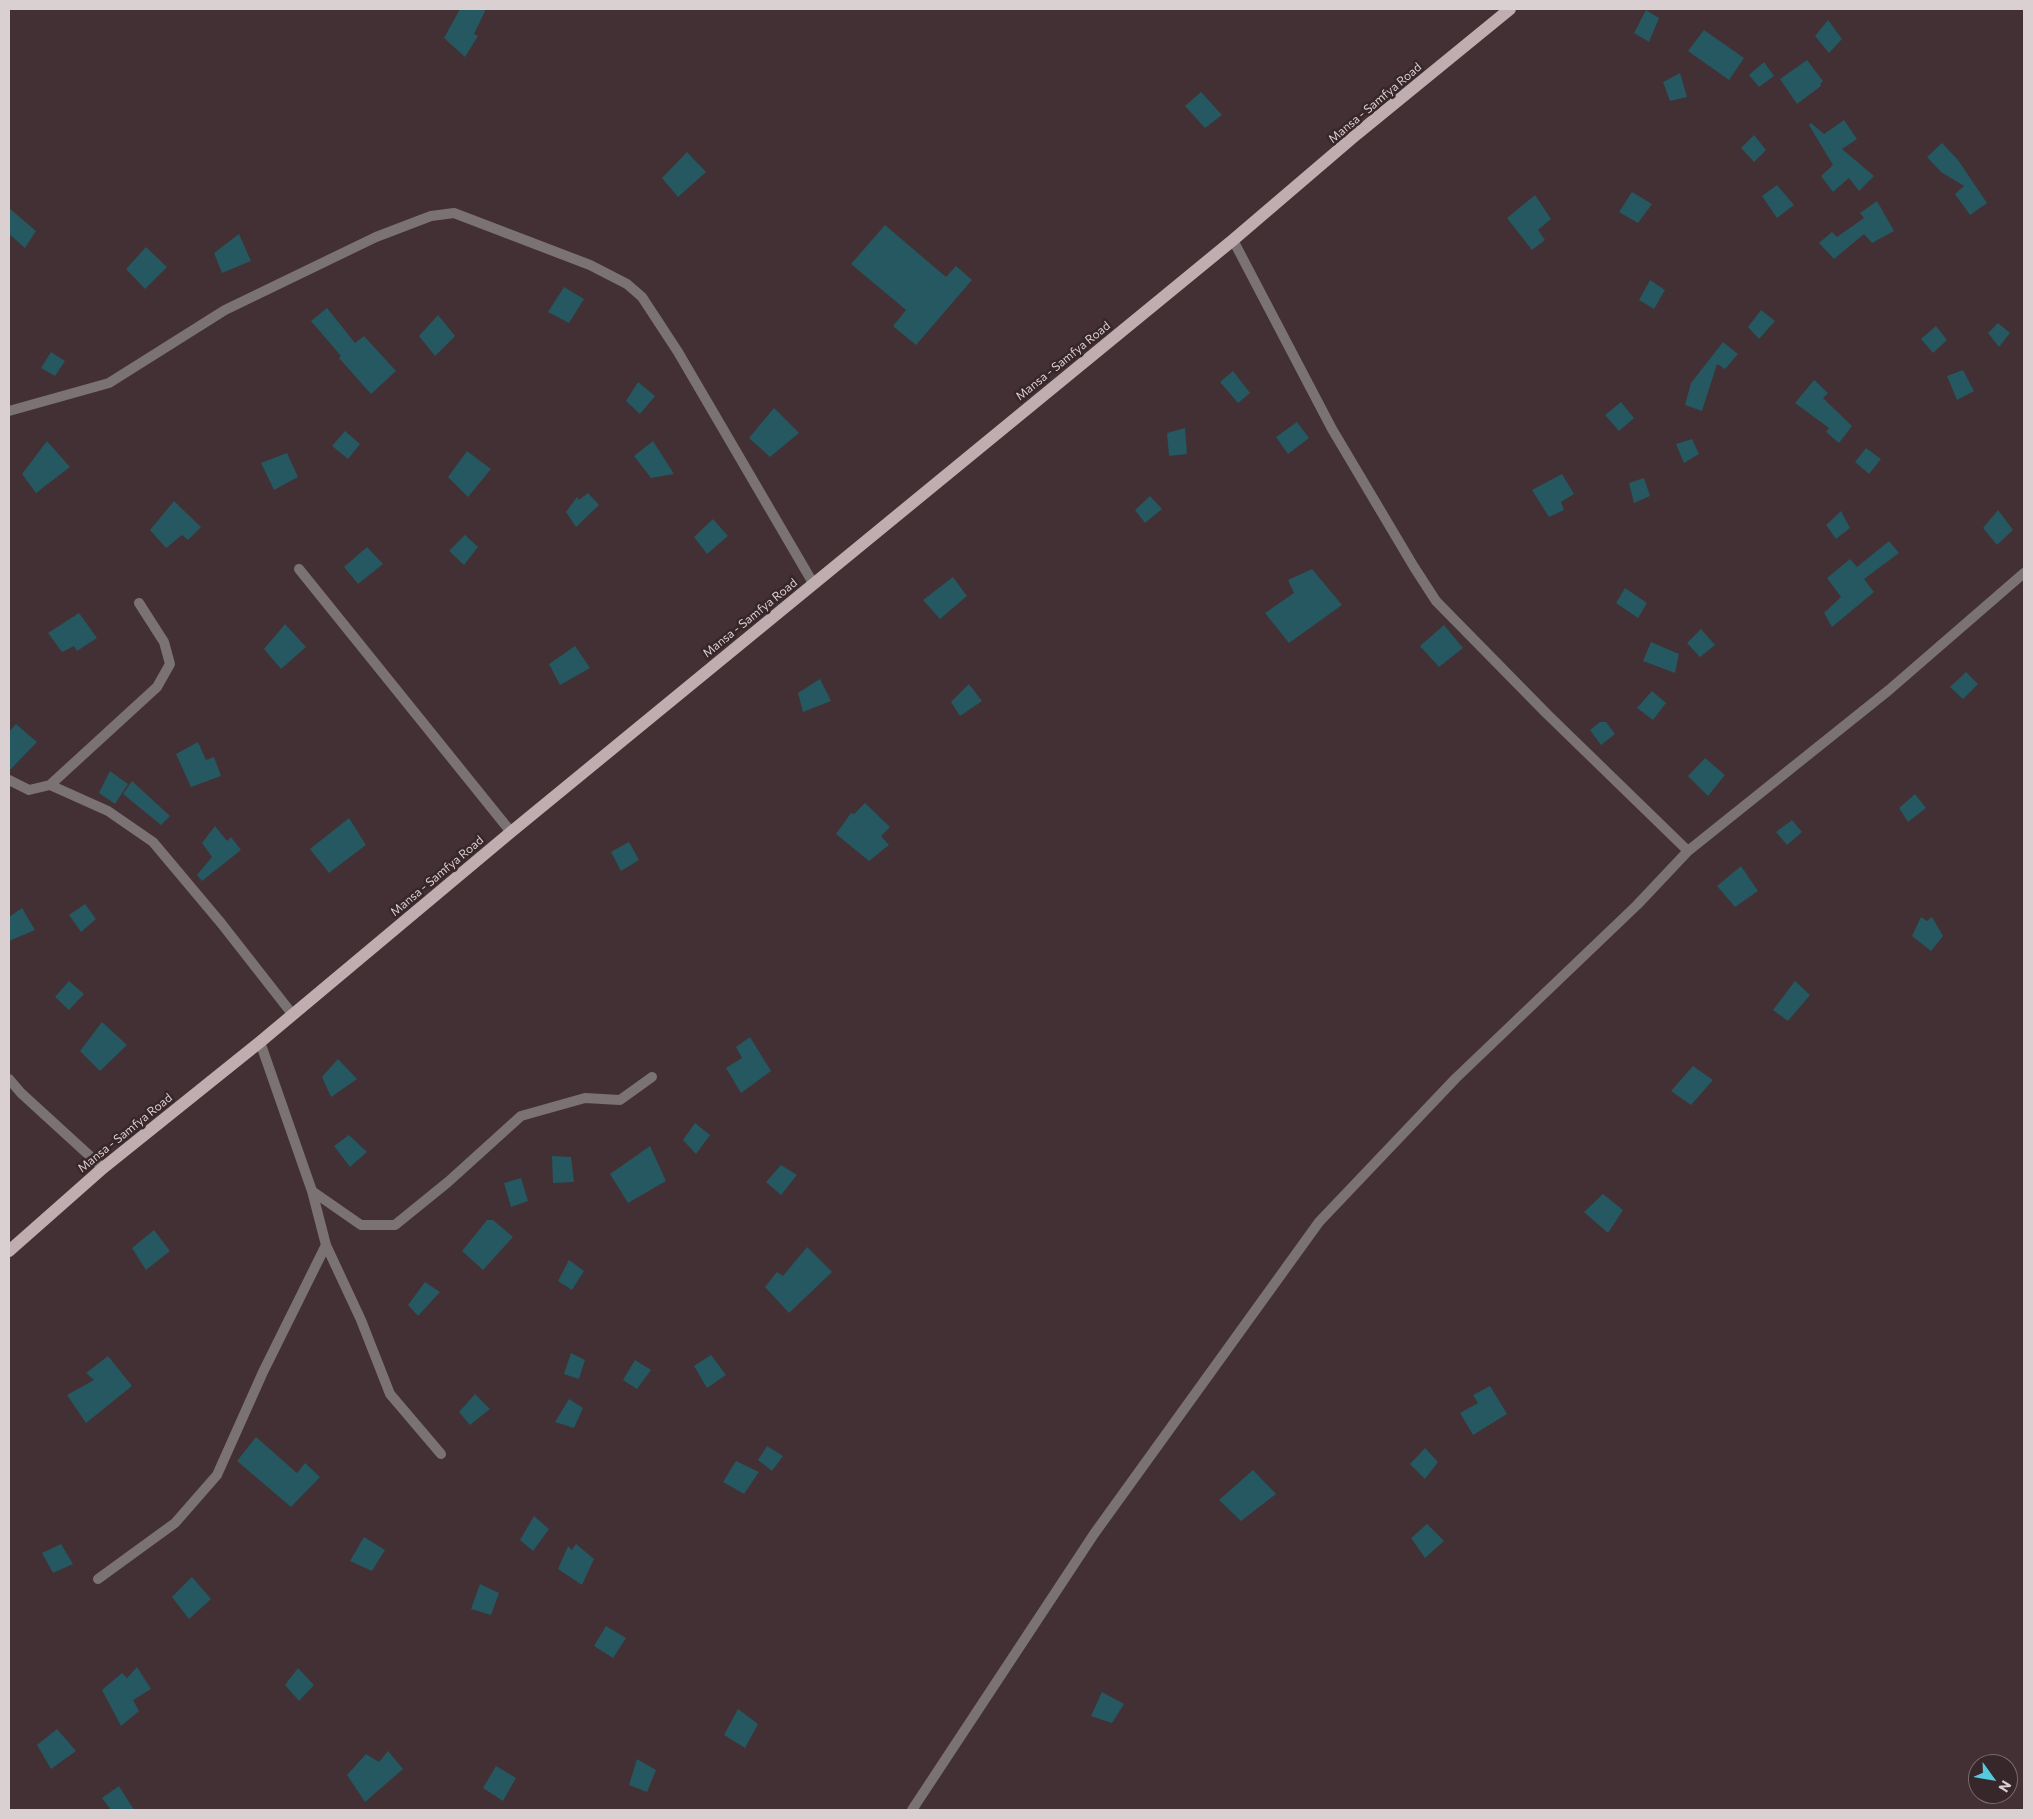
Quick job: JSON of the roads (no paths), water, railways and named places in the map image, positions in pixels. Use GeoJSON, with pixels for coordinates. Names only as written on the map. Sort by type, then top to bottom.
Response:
{"type":"FeatureCollection","features":[{"type":"Feature","properties":{"kind":"main road","name":"Mansa - Samfya Road"},"geometry":{"type":"LineString","coordinates":[[9,1251],[103,1168],[260,1042],[511,832],[1232,240],[1357,134],[1510,9]]}},
{"type":"Feature","properties":{"kind":"street"},"geometry":{"type":"LineString","coordinates":[[9,411],[110,383],[225,310],[376,237],[431,216],[454,213],[590,264],[627,284],[642,297],[678,352],[813,583]]}},
{"type":"Feature","properties":{"kind":"street"},"geometry":{"type":"LineString","coordinates":[[1232,240],[1332,429],[1436,601],[1547,714],[1688,851]]}},
{"type":"Feature","properties":{"kind":"street"},"geometry":{"type":"LineString","coordinates":[[299,569],[511,832]]}},
{"type":"Feature","properties":{"kind":"street"},"geometry":{"type":"LineString","coordinates":[[912,1810],[1094,1534],[1319,1222],[1456,1078],[1636,905],[1688,851],[1889,690],[2024,573]]}},
{"type":"Feature","properties":{"kind":"street"},"geometry":{"type":"LineString","coordinates":[[9,780],[29,790],[50,785],[157,687],[170,664],[164,642],[139,603]]}},
{"type":"Feature","properties":{"kind":"street"},"geometry":{"type":"LineString","coordinates":[[50,785],[108,811],[153,842],[221,923],[292,1015]]}},
{"type":"Feature","properties":{"kind":"street"},"geometry":{"type":"LineString","coordinates":[[260,1042],[312,1190],[326,1245],[361,1320],[390,1394],[442,1454]]}},
{"type":"Feature","properties":{"kind":"street"},"geometry":{"type":"LineString","coordinates":[[312,1190],[361,1225],[395,1225],[448,1182],[521,1116],[585,1098],[620,1100],[652,1077]]}},
{"type":"Feature","properties":{"kind":"street"},"geometry":{"type":"LineString","coordinates":[[9,1079],[21,1094],[103,1168]]}},
{"type":"Feature","properties":{"kind":"street"},"geometry":{"type":"LineString","coordinates":[[98,1579],[175,1523],[217,1475],[263,1372],[326,1245]]}}]}
